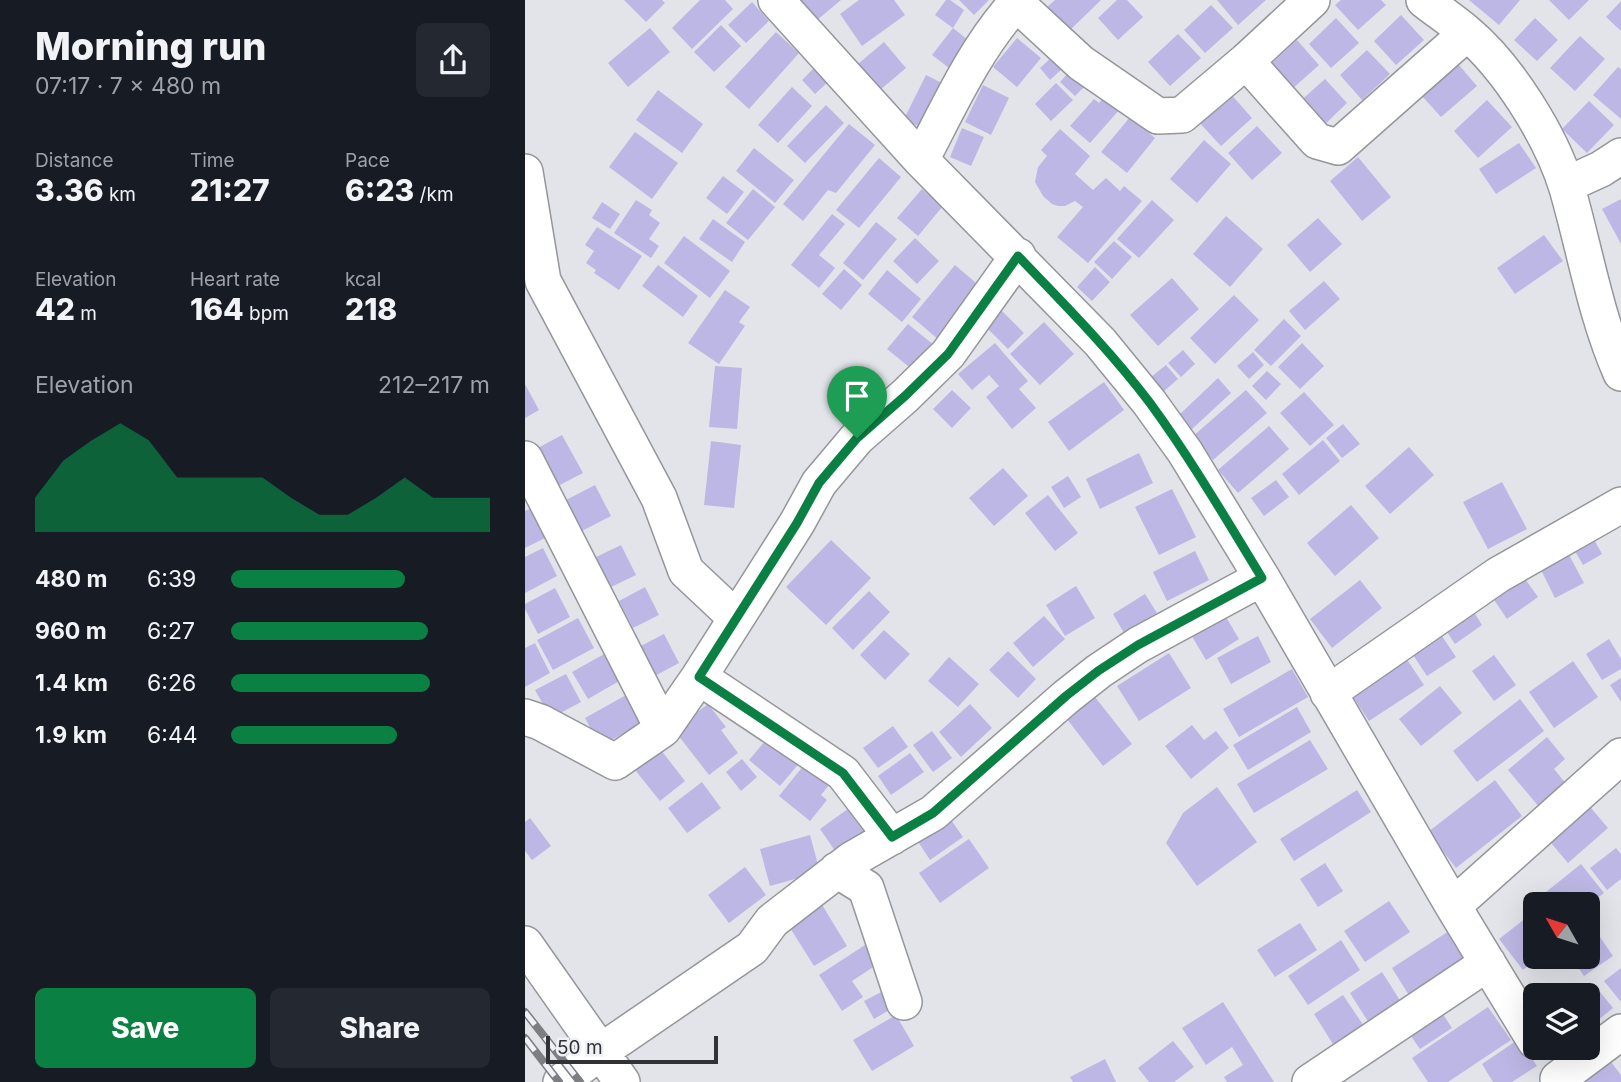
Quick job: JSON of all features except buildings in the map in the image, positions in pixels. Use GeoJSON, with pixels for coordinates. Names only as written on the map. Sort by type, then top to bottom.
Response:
{"type":"FeatureCollection","features":[{"type":"Feature","properties":{"kind":"street"},"geometry":{"type":"LineString","coordinates":[[776,0],[921,160],[1100,342],[1149,402],[1185,452],[1262,578],[1523,1021]]}},
{"type":"Feature","properties":{"kind":"street"},"geometry":{"type":"LineString","coordinates":[[921,160],[975,58],[998,24],[1018,1],[1081,63],[1159,116],[1182,115],[1312,0]]}},
{"type":"Feature","properties":{"kind":"street"},"geometry":{"type":"LineString","coordinates":[[1424,0],[1467,33],[1491,56],[1520,96],[1552,151],[1566,186],[1610,347],[1621,373]]}},
{"type":"Feature","properties":{"kind":"street"},"geometry":{"type":"LineString","coordinates":[[1246,61],[1317,141],[1338,147],[1467,33]]}},
{"type":"Feature","properties":{"kind":"street"},"geometry":{"type":"LineString","coordinates":[[1566,186],[1621,156]]}},
{"type":"Feature","properties":{"kind":"street"},"geometry":{"type":"LineString","coordinates":[[525,172],[543,281],[659,498],[686,571],[736,618]]}},
{"type":"Feature","properties":{"kind":"street"},"geometry":{"type":"LineString","coordinates":[[525,717],[540,722],[615,762],[663,729],[797,523],[819,483],[857,438],[948,354],[1018,256]]}},
{"type":"Feature","properties":{"kind":"street"},"geometry":{"type":"LineString","coordinates":[[525,459],[663,729]]}},
{"type":"Feature","properties":{"kind":"street"},"geometry":{"type":"LineString","coordinates":[[1328,693],[1498,575],[1621,505]]}},
{"type":"Feature","properties":{"kind":"street"},"geometry":{"type":"LineString","coordinates":[[561,1082],[600,1052],[752,948],[772,921],[837,870],[933,813],[1098,671],[1138,645],[1262,578]]}},
{"type":"Feature","properties":{"kind":"street"},"geometry":{"type":"LineString","coordinates":[[699,677],[843,773],[892,837]]}},
{"type":"Feature","properties":{"kind":"street"},"geometry":{"type":"LineString","coordinates":[[1453,906],[1621,756]]}},
{"type":"Feature","properties":{"kind":"street"},"geometry":{"type":"LineString","coordinates":[[837,870],[866,888],[904,1002]]}},
{"type":"Feature","properties":{"kind":"street"},"geometry":{"type":"LineString","coordinates":[[525,944],[622,1082]]}},
{"type":"Feature","properties":{"kind":"street"},"geometry":{"type":"LineString","coordinates":[[1310,1082],[1488,963]]}},
{"type":"Feature","properties":{"kind":"street"},"geometry":{"type":"LineString","coordinates":[[1546,1060],[1558,1081],[1621,1032]]}},
{"type":"Feature","properties":{"kind":"railway"},"geometry":{"type":"LineString","coordinates":[[525,1012],[580,1082]]}},
{"type":"Feature","properties":{"kind":"railway"},"geometry":{"type":"LineString","coordinates":[[525,1038],[559,1082]]}},
{"type":"Feature","properties":{"kind":"route"},"geometry":{"type":"LineString","coordinates":[[1018,256],[1100,342],[1149,402],[1185,452],[1262,578],[1138,645],[1098,671],[933,813],[892,837],[843,773],[699,677],[797,523],[819,483],[857,438],[948,354],[1018,256]]}}]}
